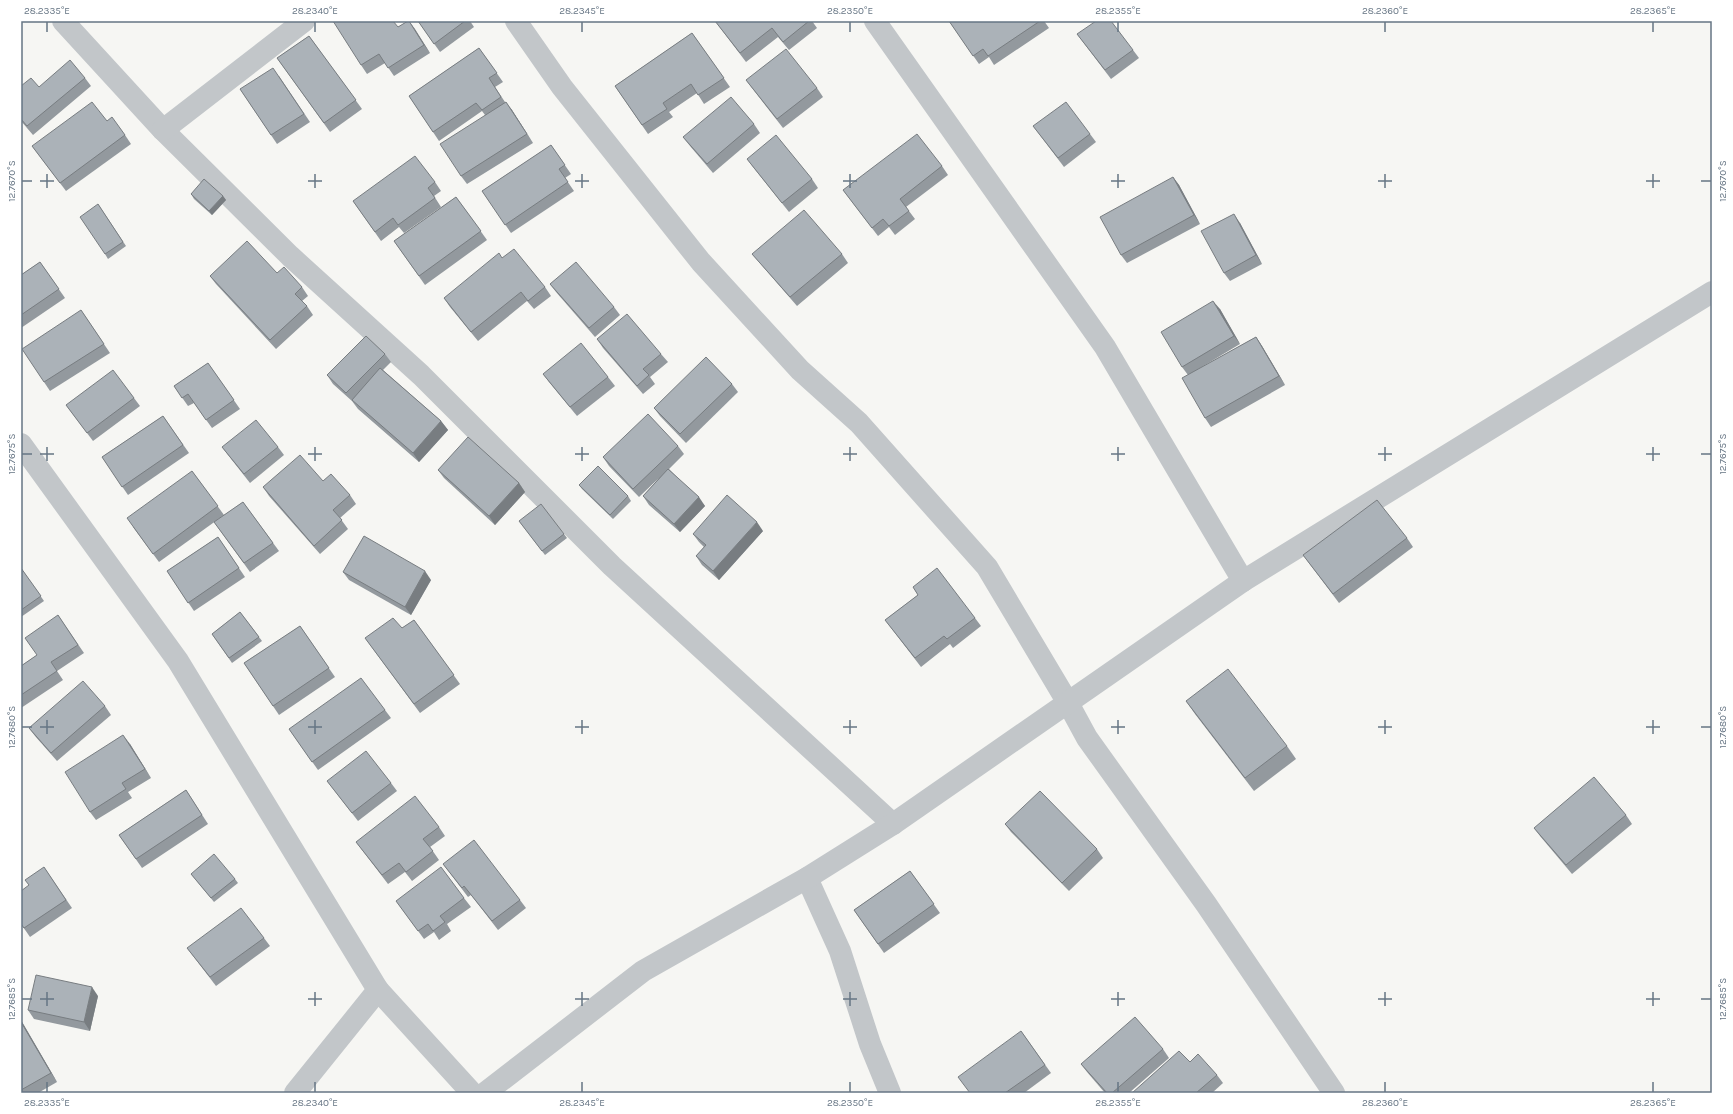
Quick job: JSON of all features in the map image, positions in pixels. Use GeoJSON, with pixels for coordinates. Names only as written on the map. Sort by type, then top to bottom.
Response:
{"type":"FeatureCollection","features":[{"type":"Feature","properties":{"kind":"street"},"geometry":{"type":"LineString","coordinates":[[63,21],[163,130],[290,256],[421,375],[612,566],[894,824]]}},
{"type":"Feature","properties":{"kind":"street"},"geometry":{"type":"LineString","coordinates":[[163,130],[304,21]]}},
{"type":"Feature","properties":{"kind":"street"},"geometry":{"type":"LineString","coordinates":[[516,21],[562,87],[701,262],[800,370],[859,423],[987,567],[1068,703],[1087,738],[1206,904],[1334,1093]]}},
{"type":"Feature","properties":{"kind":"street"},"geometry":{"type":"LineString","coordinates":[[875,21],[1105,347],[1243,581]]}},
{"type":"Feature","properties":{"kind":"street"},"geometry":{"type":"LineString","coordinates":[[485,1093],[644,971],[807,878],[894,824],[1243,581],[1712,292]]}},
{"type":"Feature","properties":{"kind":"street"},"geometry":{"type":"LineString","coordinates":[[23,448],[178,660],[378,990],[472,1093]]}},
{"type":"Feature","properties":{"kind":"street"},"geometry":{"type":"LineString","coordinates":[[807,878],[842,957],[870,1044],[890,1093]]}},
{"type":"Feature","properties":{"kind":"street"},"geometry":{"type":"LineString","coordinates":[[295,1093],[378,990]]}},
{"type":"Feature","properties":{"kind":"building"},"geometry":{"type":"Polygon","coordinates":[[[333,21],[393,21],[398,27],[409,21],[424,45],[388,68],[379,54],[361,65],[333,21]]]}},
{"type":"Feature","properties":{"kind":"building"},"geometry":{"type":"Polygon","coordinates":[[[418,21],[465,21],[434,44],[418,21]]]}},
{"type":"Feature","properties":{"kind":"building"},"geometry":{"type":"Polygon","coordinates":[[[715,21],[809,21],[783,42],[772,28],[740,53],[715,21]]]}},
{"type":"Feature","properties":{"kind":"building"},"geometry":{"type":"Polygon","coordinates":[[[949,21],[1040,21],[988,56],[983,49],[973,56],[949,21]]]}},
{"type":"Feature","properties":{"kind":"building"},"geometry":{"type":"Polygon","coordinates":[[[1096,21],[1111,21],[1133,50],[1105,70],[1077,34],[1096,21]]]}},
{"type":"Feature","properties":{"kind":"building"},"geometry":{"type":"Polygon","coordinates":[[[692,33],[724,78],[698,95],[691,84],[663,103],[667,109],[642,125],[615,86],[692,33]]]}},
{"type":"Feature","properties":{"kind":"building"},"geometry":{"type":"Polygon","coordinates":[[[309,36],[356,100],[324,123],[277,58],[309,36]]]}},
{"type":"Feature","properties":{"kind":"building"},"geometry":{"type":"Polygon","coordinates":[[[479,48],[497,73],[489,78],[501,97],[482,110],[476,103],[433,132],[409,96],[479,48]]]}},
{"type":"Feature","properties":{"kind":"building"},"geometry":{"type":"Polygon","coordinates":[[[786,49],[817,88],[777,119],[746,80],[786,49]]]}},
{"type":"Feature","properties":{"kind":"building"},"geometry":{"type":"Polygon","coordinates":[[[70,60],[85,78],[27,126],[21,119],[21,86],[31,78],[39,87],[70,60]]]}},
{"type":"Feature","properties":{"kind":"building"},"geometry":{"type":"Polygon","coordinates":[[[273,68],[304,114],[271,135],[240,89],[273,68]]]}},
{"type":"Feature","properties":{"kind":"building"},"geometry":{"type":"Polygon","coordinates":[[[731,97],[754,124],[707,164],[683,137],[731,97]]]}},
{"type":"Feature","properties":{"kind":"building"},"geometry":{"type":"Polygon","coordinates":[[[92,102],[107,121],[112,117],[125,135],[60,183],[32,146],[92,102]]]}},
{"type":"Feature","properties":{"kind":"building"},"geometry":{"type":"Polygon","coordinates":[[[506,102],[527,134],[461,176],[440,144],[506,102]]]}},
{"type":"Feature","properties":{"kind":"building"},"geometry":{"type":"Polygon","coordinates":[[[1066,102],[1090,134],[1058,158],[1033,126],[1066,102]]]}},
{"type":"Feature","properties":{"kind":"building"},"geometry":{"type":"Polygon","coordinates":[[[917,134],[942,166],[900,199],[909,211],[889,226],[883,219],[872,228],[843,190],[917,134]]]}},
{"type":"Feature","properties":{"kind":"building"},"geometry":{"type":"Polygon","coordinates":[[[776,135],[812,179],[782,203],[747,159],[776,135]]]}},
{"type":"Feature","properties":{"kind":"building"},"geometry":{"type":"Polygon","coordinates":[[[551,145],[565,165],[559,169],[568,182],[505,225],[482,191],[551,145]]]}},
{"type":"Feature","properties":{"kind":"building"},"geometry":{"type":"Polygon","coordinates":[[[415,156],[435,182],[428,188],[435,198],[398,225],[393,218],[375,232],[353,201],[415,156]]]}},
{"type":"Feature","properties":{"kind":"building"},"geometry":{"type":"Polygon","coordinates":[[[1173,177],[1194,215],[1121,255],[1100,217],[1173,177]]]}},
{"type":"Feature","properties":{"kind":"building"},"geometry":{"type":"Polygon","coordinates":[[[204,179],[223,196],[209,211],[191,194],[204,179]]]}},
{"type":"Feature","properties":{"kind":"building"},"geometry":{"type":"Polygon","coordinates":[[[456,197],[481,231],[419,276],[394,241],[456,197]]]}},
{"type":"Feature","properties":{"kind":"building"},"geometry":{"type":"Polygon","coordinates":[[[98,204],[123,242],[105,254],[80,217],[98,204]]]}},
{"type":"Feature","properties":{"kind":"building"},"geometry":{"type":"Polygon","coordinates":[[[804,210],[842,254],[790,297],[752,254],[804,210]]]}},
{"type":"Feature","properties":{"kind":"building"},"geometry":{"type":"Polygon","coordinates":[[[1234,214],[1256,255],[1224,273],[1201,231],[1234,214]]]}},
{"type":"Feature","properties":{"kind":"building"},"geometry":{"type":"Polygon","coordinates":[[[247,241],[277,273],[284,267],[302,287],[295,294],[307,306],[270,340],[210,276],[247,241]]]}},
{"type":"Feature","properties":{"kind":"building"},"geometry":{"type":"Polygon","coordinates":[[[514,249],[545,287],[528,301],[521,292],[471,332],[444,298],[499,253],[502,258],[514,249]]]}},
{"type":"Feature","properties":{"kind":"building"},"geometry":{"type":"Polygon","coordinates":[[[40,262],[59,289],[21,315],[21,275],[40,262]]]}},
{"type":"Feature","properties":{"kind":"building"},"geometry":{"type":"Polygon","coordinates":[[[576,262],[614,307],[589,328],[550,284],[576,262]]]}},
{"type":"Feature","properties":{"kind":"building"},"geometry":{"type":"Polygon","coordinates":[[[1213,301],[1234,336],[1182,367],[1161,332],[1213,301]]]}},
{"type":"Feature","properties":{"kind":"building"},"geometry":{"type":"Polygon","coordinates":[[[81,310],[104,344],[44,382],[22,349],[81,310]]]}},
{"type":"Feature","properties":{"kind":"building"},"geometry":{"type":"Polygon","coordinates":[[[627,314],[661,354],[643,369],[649,375],[637,386],[597,339],[627,314]]]}},
{"type":"Feature","properties":{"kind":"building"},"geometry":{"type":"Polygon","coordinates":[[[366,336],[385,354],[346,393],[327,375],[366,336]]]}},
{"type":"Feature","properties":{"kind":"building"},"geometry":{"type":"Polygon","coordinates":[[[1256,337],[1279,376],[1205,418],[1182,378],[1256,337]]]}},
{"type":"Feature","properties":{"kind":"building"},"geometry":{"type":"Polygon","coordinates":[[[581,343],[608,377],[570,407],[543,374],[581,343]]]}},
{"type":"Feature","properties":{"kind":"building"},"geometry":{"type":"Polygon","coordinates":[[[706,357],[732,384],[680,434],[654,408],[706,357]]]}},
{"type":"Feature","properties":{"kind":"building"},"geometry":{"type":"Polygon","coordinates":[[[208,363],[234,400],[206,420],[188,394],[182,398],[174,386],[208,363]]]}},
{"type":"Feature","properties":{"kind":"building"},"geometry":{"type":"Polygon","coordinates":[[[380,368],[441,421],[413,453],[352,400],[380,368]]]}},
{"type":"Feature","properties":{"kind":"building"},"geometry":{"type":"Polygon","coordinates":[[[113,370],[134,398],[87,433],[66,405],[113,370]]]}},
{"type":"Feature","properties":{"kind":"building"},"geometry":{"type":"Polygon","coordinates":[[[648,414],[678,446],[633,489],[603,457],[648,414]]]}},
{"type":"Feature","properties":{"kind":"building"},"geometry":{"type":"Polygon","coordinates":[[[163,416],[183,445],[122,487],[102,457],[163,416]]]}},
{"type":"Feature","properties":{"kind":"building"},"geometry":{"type":"Polygon","coordinates":[[[256,420],[278,447],[244,474],[222,447],[256,420]]]}},
{"type":"Feature","properties":{"kind":"building"},"geometry":{"type":"Polygon","coordinates":[[[468,437],[519,483],[489,516],[438,470],[468,437]]]}},
{"type":"Feature","properties":{"kind":"building"},"geometry":{"type":"Polygon","coordinates":[[[300,455],[323,481],[331,474],[350,495],[333,510],[342,520],[314,546],[263,487],[300,455]]]}},
{"type":"Feature","properties":{"kind":"building"},"geometry":{"type":"Polygon","coordinates":[[[598,466],[628,496],[610,515],[579,485],[598,466]]]}},
{"type":"Feature","properties":{"kind":"building"},"geometry":{"type":"Polygon","coordinates":[[[668,469],[699,497],[674,524],[643,496],[668,469]]]}},
{"type":"Feature","properties":{"kind":"building"},"geometry":{"type":"Polygon","coordinates":[[[192,471],[218,506],[153,554],[127,518],[192,471]]]}},
{"type":"Feature","properties":{"kind":"building"},"geometry":{"type":"Polygon","coordinates":[[[727,495],[757,522],[713,571],[696,556],[706,545],[693,534],[727,495]]]}},
{"type":"Feature","properties":{"kind":"building"},"geometry":{"type":"Polygon","coordinates":[[[1377,500],[1407,538],[1333,594],[1303,555],[1377,500]]]}},
{"type":"Feature","properties":{"kind":"building"},"geometry":{"type":"Polygon","coordinates":[[[243,502],[273,543],[244,563],[214,522],[243,502]]]}},
{"type":"Feature","properties":{"kind":"building"},"geometry":{"type":"Polygon","coordinates":[[[541,504],[564,534],[542,551],[519,521],[541,504]]]}},
{"type":"Feature","properties":{"kind":"building"},"geometry":{"type":"Polygon","coordinates":[[[364,536],[425,571],[405,607],[343,572],[364,536]]]}},
{"type":"Feature","properties":{"kind":"building"},"geometry":{"type":"Polygon","coordinates":[[[218,537],[239,568],[188,603],[167,571],[218,537]]]}},
{"type":"Feature","properties":{"kind":"building"},"geometry":{"type":"Polygon","coordinates":[[[21,568],[41,596],[21,610],[21,568]]]}},
{"type":"Feature","properties":{"kind":"building"},"geometry":{"type":"Polygon","coordinates":[[[937,568],[975,618],[947,639],[944,636],[915,658],[885,620],[918,595],[913,587],[937,568]]]}},
{"type":"Feature","properties":{"kind":"building"},"geometry":{"type":"Polygon","coordinates":[[[240,612],[259,637],[229,658],[212,634],[240,612]]]}},
{"type":"Feature","properties":{"kind":"building"},"geometry":{"type":"Polygon","coordinates":[[[58,615],[78,645],[51,662],[57,671],[21,695],[21,666],[37,655],[25,638],[58,615]]]}},
{"type":"Feature","properties":{"kind":"building"},"geometry":{"type":"Polygon","coordinates":[[[393,618],[402,628],[414,620],[454,675],[414,704],[365,638],[393,618]]]}},
{"type":"Feature","properties":{"kind":"building"},"geometry":{"type":"Polygon","coordinates":[[[300,626],[329,668],[273,706],[244,663],[300,626]]]}},
{"type":"Feature","properties":{"kind":"building"},"geometry":{"type":"Polygon","coordinates":[[[1228,669],[1287,746],[1245,778],[1186,701],[1228,669]]]}},
{"type":"Feature","properties":{"kind":"building"},"geometry":{"type":"Polygon","coordinates":[[[361,678],[385,710],[312,762],[289,729],[361,678]]]}},
{"type":"Feature","properties":{"kind":"building"},"geometry":{"type":"Polygon","coordinates":[[[83,681],[105,706],[51,753],[29,728],[83,681]]]}},
{"type":"Feature","properties":{"kind":"building"},"geometry":{"type":"Polygon","coordinates":[[[123,735],[145,769],[122,783],[126,789],[90,812],[65,772],[123,735]]]}},
{"type":"Feature","properties":{"kind":"building"},"geometry":{"type":"Polygon","coordinates":[[[366,751],[391,783],[352,813],[327,781],[366,751]]]}},
{"type":"Feature","properties":{"kind":"building"},"geometry":{"type":"Polygon","coordinates":[[[1594,777],[1626,815],[1566,865],[1534,828],[1594,777]]]}},
{"type":"Feature","properties":{"kind":"building"},"geometry":{"type":"Polygon","coordinates":[[[186,790],[202,815],[136,859],[119,835],[186,790]]]}},
{"type":"Feature","properties":{"kind":"building"},"geometry":{"type":"Polygon","coordinates":[[[1040,791],[1097,849],[1062,883],[1005,824],[1040,791]]]}},
{"type":"Feature","properties":{"kind":"building"},"geometry":{"type":"Polygon","coordinates":[[[415,796],[439,827],[423,839],[433,851],[406,872],[399,863],[382,875],[356,842],[415,796]]]}},
{"type":"Feature","properties":{"kind":"building"},"geometry":{"type":"Polygon","coordinates":[[[474,840],[520,900],[492,921],[464,886],[462,888],[443,864],[474,840]]]}},
{"type":"Feature","properties":{"kind":"building"},"geometry":{"type":"Polygon","coordinates":[[[214,854],[235,879],[211,898],[191,874],[214,854]]]}},
{"type":"Feature","properties":{"kind":"building"},"geometry":{"type":"Polygon","coordinates":[[[44,867],[66,900],[24,928],[21,924],[21,891],[29,885],[25,880],[44,867]]]}},
{"type":"Feature","properties":{"kind":"building"},"geometry":{"type":"Polygon","coordinates":[[[441,867],[464,898],[440,916],[445,922],[433,931],[428,924],[418,931],[396,901],[441,867]]]}},
{"type":"Feature","properties":{"kind":"building"},"geometry":{"type":"Polygon","coordinates":[[[910,871],[934,904],[878,944],[854,910],[910,871]]]}},
{"type":"Feature","properties":{"kind":"building"},"geometry":{"type":"Polygon","coordinates":[[[241,908],[264,938],[210,977],[187,948],[241,908]]]}},
{"type":"Feature","properties":{"kind":"building"},"geometry":{"type":"Polygon","coordinates":[[[36,975],[92,987],[84,1022],[28,1010],[36,975]]]}},
{"type":"Feature","properties":{"kind":"building"},"geometry":{"type":"Polygon","coordinates":[[[1135,1017],[1163,1049],[1112,1093],[1107,1093],[1081,1064],[1135,1017]]]}},
{"type":"Feature","properties":{"kind":"building"},"geometry":{"type":"Polygon","coordinates":[[[21,1022],[51,1073],[21,1090],[21,1022]]]}},
{"type":"Feature","properties":{"kind":"building"},"geometry":{"type":"Polygon","coordinates":[[[1021,1031],[1045,1065],[1005,1093],[970,1093],[958,1077],[1021,1031]]]}},
{"type":"Feature","properties":{"kind":"building"},"geometry":{"type":"Polygon","coordinates":[[[1179,1051],[1190,1062],[1198,1054],[1217,1075],[1196,1093],[1132,1093],[1179,1051]]]}}]}
